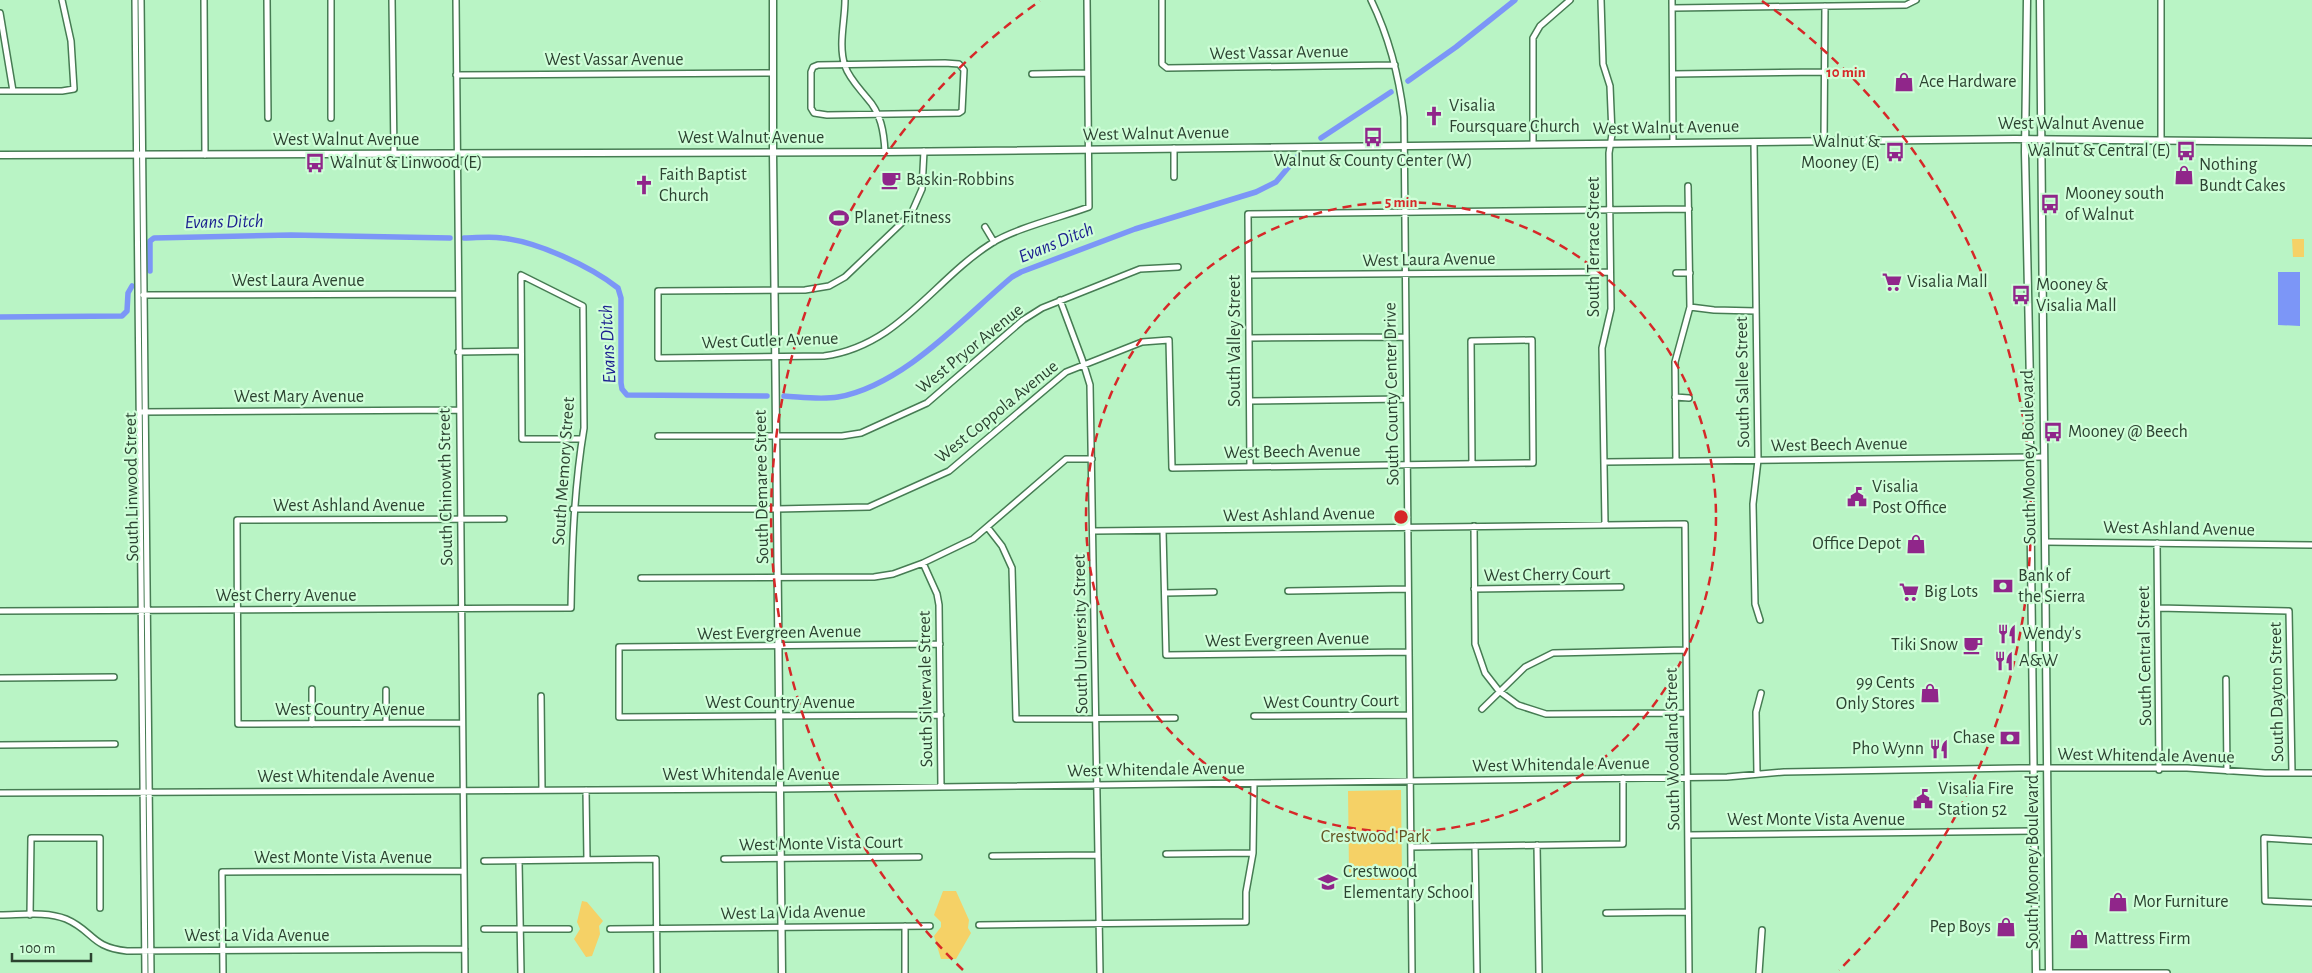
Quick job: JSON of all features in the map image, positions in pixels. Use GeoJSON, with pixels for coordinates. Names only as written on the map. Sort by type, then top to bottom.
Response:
{"type":"FeatureCollection","features":[{"type":"Feature","properties":{"kind":"main road","name":"South Demaree Street"},"geometry":{"type":"LineString","coordinates":[[773,0],[774,290],[782,973]]}},
{"type":"Feature","properties":{"kind":"main road","name":"South Mooney Boulevard"},"geometry":{"type":"LineString","coordinates":[[2027,0],[2026,139],[2036,973]]}},
{"type":"Feature","properties":{"kind":"main road","name":"South Mooney Boulevard"},"geometry":{"type":"LineString","coordinates":[[2040,0],[2049,972]]}},
{"type":"Feature","properties":{"kind":"main road","name":"West Walnut Avenue"},"geometry":{"type":"LineString","coordinates":[[0,155],[773,153],[2026,139],[2312,142]]}},
{"type":"Feature","properties":{"kind":"street"},"geometry":{"type":"LineString","coordinates":[[0,91],[62,91],[74,89],[71,41],[62,0]]}},
{"type":"Feature","properties":{"kind":"street","name":"South Linwood Street"},"geometry":{"type":"LineString","coordinates":[[135,0],[141,295],[143,792],[148,950],[151,973]]}},
{"type":"Feature","properties":{"kind":"street","name":"South Linwood Street"},"geometry":{"type":"LineString","coordinates":[[139,155],[141,0]]}},
{"type":"Feature","properties":{"kind":"street"},"geometry":{"type":"LineString","coordinates":[[204,0],[204,155]]}},
{"type":"Feature","properties":{"kind":"street"},"geometry":{"type":"LineString","coordinates":[[267,0],[268,118]]}},
{"type":"Feature","properties":{"kind":"street"},"geometry":{"type":"LineString","coordinates":[[331,0],[331,118]]}},
{"type":"Feature","properties":{"kind":"street"},"geometry":{"type":"LineString","coordinates":[[392,0],[394,154]]}},
{"type":"Feature","properties":{"kind":"street","name":"South Chinowth Street"},"geometry":{"type":"LineString","coordinates":[[456,0],[465,973]]}},
{"type":"Feature","properties":{"kind":"street"},"geometry":{"type":"LineString","coordinates":[[851,0],[844,0],[842,30],[844,65],[850,77],[878,115],[884,135],[884,152]]}},
{"type":"Feature","properties":{"kind":"street"},"geometry":{"type":"LineString","coordinates":[[1087,0],[1088,150]]}},
{"type":"Feature","properties":{"kind":"street","name":"West Vassar Avenue"},"geometry":{"type":"LineString","coordinates":[[1162,0],[1164,67],[1395,65]]}},
{"type":"Feature","properties":{"kind":"street","name":"South County Center Drive"},"geometry":{"type":"LineString","coordinates":[[1371,0],[1380,20],[1395,65],[1401,91],[1404,146],[1412,973]]}},
{"type":"Feature","properties":{"kind":"street"},"geometry":{"type":"LineString","coordinates":[[1533,144],[1532,42],[1534,34],[1540,26],[1570,0]]}},
{"type":"Feature","properties":{"kind":"street","name":"South Terrace Street"},"geometry":{"type":"LineString","coordinates":[[1601,0],[1603,64],[1610,86],[1610,144],[1608,154],[1610,310],[1602,348],[1606,524]]}},
{"type":"Feature","properties":{"kind":"street"},"geometry":{"type":"LineString","coordinates":[[1672,0],[1673,143]]}},
{"type":"Feature","properties":{"kind":"street"},"geometry":{"type":"LineString","coordinates":[[1672,8],[1906,4],[1916,0]]}},
{"type":"Feature","properties":{"kind":"street"},"geometry":{"type":"LineString","coordinates":[[2161,0],[2161,140]]}},
{"type":"Feature","properties":{"kind":"street"},"geometry":{"type":"LineString","coordinates":[[1824,141],[1825,6]]}},
{"type":"Feature","properties":{"kind":"street"},"geometry":{"type":"LineString","coordinates":[[0,13],[14,91]]}},
{"type":"Feature","properties":{"kind":"street"},"geometry":{"type":"LineString","coordinates":[[959,64],[964,70],[962,111],[959,113],[878,115],[827,115],[814,113],[810,105],[811,72],[813,67],[818,65],[844,65],[959,64]]}},
{"type":"Feature","properties":{"kind":"street"},"geometry":{"type":"LineString","coordinates":[[1673,74],[1824,72]]}},
{"type":"Feature","properties":{"kind":"street","name":"West Vassar Avenue"},"geometry":{"type":"LineString","coordinates":[[456,75],[772,73]]}},
{"type":"Feature","properties":{"kind":"street"},"geometry":{"type":"LineString","coordinates":[[1032,74],[1087,74]]}},
{"type":"Feature","properties":{"kind":"street","name":"South Sallee Street"},"geometry":{"type":"LineString","coordinates":[[1754,142],[1758,460],[1753,504],[1755,604],[1760,620]]}},
{"type":"Feature","properties":{"kind":"street"},"geometry":{"type":"LineString","coordinates":[[1174,148],[1174,177]]}},
{"type":"Feature","properties":{"kind":"street","name":"West Cutler Avenue"},"geometry":{"type":"LineString","coordinates":[[774,290],[658,291],[658,358],[824,356],[844,354],[872,342],[894,327],[994,242],[1090,207],[1088,150]]}},
{"type":"Feature","properties":{"kind":"street"},"geometry":{"type":"LineString","coordinates":[[774,290],[805,290],[829,286],[844,277],[904,223],[911,214],[919,197],[923,180],[924,151]]}},
{"type":"Feature","properties":{"kind":"street"},"geometry":{"type":"LineString","coordinates":[[1676,461],[1675,362],[1690,307],[1688,186]]}},
{"type":"Feature","properties":{"kind":"street"},"geometry":{"type":"LineString","coordinates":[[1405,212],[1689,209]]}},
{"type":"Feature","properties":{"kind":"street","name":"South Valley Street"},"geometry":{"type":"LineString","coordinates":[[1250,467],[1248,214],[1405,212]]}},
{"type":"Feature","properties":{"kind":"street"},"geometry":{"type":"LineString","coordinates":[[985,226],[994,242]]}},
{"type":"Feature","properties":{"kind":"street","name":"West Pryor Avenue"},"geometry":{"type":"LineString","coordinates":[[658,436],[852,435],[913,410],[938,395],[1023,320],[1042,308],[1140,269],[1178,268]]}},
{"type":"Feature","properties":{"kind":"street","name":"West Laura Avenue"},"geometry":{"type":"LineString","coordinates":[[1249,275],[1610,272]]}},
{"type":"Feature","properties":{"kind":"street"},"geometry":{"type":"LineString","coordinates":[[1676,273],[1690,273]]}},
{"type":"Feature","properties":{"kind":"street","name":"South Memory Street"},"geometry":{"type":"LineString","coordinates":[[521,351],[521,275],[583,306],[584,428],[578,460],[573,509],[571,608]]}},
{"type":"Feature","properties":{"kind":"street","name":"West Laura Avenue"},"geometry":{"type":"LineString","coordinates":[[141,295],[458,294]]}},
{"type":"Feature","properties":{"kind":"street","name":"South University Street"},"geometry":{"type":"LineString","coordinates":[[1060,300],[1090,385],[1100,973]]}},
{"type":"Feature","properties":{"kind":"street"},"geometry":{"type":"LineString","coordinates":[[1690,307],[1714,310],[1756,311]]}},
{"type":"Feature","properties":{"kind":"street"},"geometry":{"type":"LineString","coordinates":[[1249,338],[1405,337]]}},
{"type":"Feature","properties":{"kind":"street","name":"West Coppola Avenue"},"geometry":{"type":"LineString","coordinates":[[573,509],[868,507],[943,475],[957,466],[1059,376],[1084,364],[1142,342],[1169,340],[1172,468]]}},
{"type":"Feature","properties":{"kind":"street","name":"West Beech Avenue"},"geometry":{"type":"LineString","coordinates":[[1172,468],[1406,465],[1472,464],[1533,463],[1532,340],[1470,340],[1472,464]]}},
{"type":"Feature","properties":{"kind":"street"},"geometry":{"type":"LineString","coordinates":[[458,352],[521,351],[522,439],[582,438]]}},
{"type":"Feature","properties":{"kind":"street"},"geometry":{"type":"LineString","coordinates":[[1675,397],[1689,398]]}},
{"type":"Feature","properties":{"kind":"street"},"geometry":{"type":"LineString","coordinates":[[1250,401],[1405,399]]}},
{"type":"Feature","properties":{"kind":"street","name":"West Mary Avenue"},"geometry":{"type":"LineString","coordinates":[[142,412],[459,410]]}},
{"type":"Feature","properties":{"kind":"street","name":"South Linwood Street"},"geometry":{"type":"LineString","coordinates":[[142,412],[148,611],[149,792],[148,950],[144,973]]}},
{"type":"Feature","properties":{"kind":"street","name":"West Beech Avenue"},"geometry":{"type":"LineString","coordinates":[[1605,462],[2044,457]]}},
{"type":"Feature","properties":{"kind":"street"},"geometry":{"type":"LineString","coordinates":[[641,578],[884,576],[964,544],[988,528],[1066,459],[1092,459]]}},
{"type":"Feature","properties":{"kind":"street","name":"West Ashland Avenue"},"geometry":{"type":"LineString","coordinates":[[236,609],[237,520],[504,519]]}},
{"type":"Feature","properties":{"kind":"street","name":"West Ashland Avenue"},"geometry":{"type":"LineString","coordinates":[[1093,531],[1685,524]]}},
{"type":"Feature","properties":{"kind":"street","name":"South Woodland Street"},"geometry":{"type":"LineString","coordinates":[[1685,524],[1689,973]]}},
{"type":"Feature","properties":{"kind":"street"},"geometry":{"type":"LineString","coordinates":[[1474,526],[1474,634],[1477,653],[1485,673],[1499,691],[1518,705],[1546,714],[1686,713]]}},
{"type":"Feature","properties":{"kind":"street"},"geometry":{"type":"LineString","coordinates":[[988,528],[1002,546],[1012,568],[1016,719],[1175,718]]}},
{"type":"Feature","properties":{"kind":"street"},"geometry":{"type":"LineString","coordinates":[[1163,530],[1165,593],[1214,592]]}},
{"type":"Feature","properties":{"kind":"street","name":"West Ashland Avenue"},"geometry":{"type":"LineString","coordinates":[[2045,542],[2312,545]]}},
{"type":"Feature","properties":{"kind":"street","name":"South Central Street"},"geometry":{"type":"LineString","coordinates":[[2157,543],[2160,770]]}},
{"type":"Feature","properties":{"kind":"street","name":"South Silvervale Street"},"geometry":{"type":"LineString","coordinates":[[923,562],[937,594],[940,644],[942,787]]}},
{"type":"Feature","properties":{"kind":"street","name":"West Cherry Court"},"geometry":{"type":"LineString","coordinates":[[1474,589],[1621,587]]}},
{"type":"Feature","properties":{"kind":"street"},"geometry":{"type":"LineString","coordinates":[[1288,591],[1407,589]]}},
{"type":"Feature","properties":{"kind":"street","name":"West Evergreen Avenue"},"geometry":{"type":"LineString","coordinates":[[1165,593],[1166,655],[1408,652]]}},
{"type":"Feature","properties":{"kind":"street","name":"West Cherry Avenue"},"geometry":{"type":"LineString","coordinates":[[0,611],[571,608]]}},
{"type":"Feature","properties":{"kind":"street","name":"South Dayton Street"},"geometry":{"type":"LineString","coordinates":[[2158,608],[2289,611],[2292,773]]}},
{"type":"Feature","properties":{"kind":"street","name":"West Country Avenue"},"geometry":{"type":"LineString","coordinates":[[236,609],[238,724],[462,723]]}},
{"type":"Feature","properties":{"kind":"street","name":"West Evergreen Avenue"},"geometry":{"type":"LineString","coordinates":[[619,717],[619,648],[940,644]]}},
{"type":"Feature","properties":{"kind":"street"},"geometry":{"type":"LineString","coordinates":[[1482,709],[1524,666],[1553,654],[1686,650]]}},
{"type":"Feature","properties":{"kind":"street"},"geometry":{"type":"LineString","coordinates":[[0,678],[114,677]]}},
{"type":"Feature","properties":{"kind":"street"},"geometry":{"type":"LineString","coordinates":[[2226,679],[2226,771]]}},
{"type":"Feature","properties":{"kind":"street"},"geometry":{"type":"LineString","coordinates":[[312,689],[312,724]]}},
{"type":"Feature","properties":{"kind":"street"},"geometry":{"type":"LineString","coordinates":[[386,690],[386,723]]}},
{"type":"Feature","properties":{"kind":"street"},"geometry":{"type":"LineString","coordinates":[[1757,773],[1756,712],[1760,693]]}},
{"type":"Feature","properties":{"kind":"street"},"geometry":{"type":"LineString","coordinates":[[541,696],[542,790]]}},
{"type":"Feature","properties":{"kind":"street","name":"West Country Court"},"geometry":{"type":"LineString","coordinates":[[1254,716],[1409,715]]}},
{"type":"Feature","properties":{"kind":"street","name":"West Country Avenue"},"geometry":{"type":"LineString","coordinates":[[619,717],[940,716]]}},
{"type":"Feature","properties":{"kind":"street"},"geometry":{"type":"LineString","coordinates":[[0,745],[115,744]]}},
{"type":"Feature","properties":{"kind":"street","name":"West Whitendale Avenue"},"geometry":{"type":"LineString","coordinates":[[0,793],[780,789],[1727,777],[1757,773],[2034,768],[2312,774]]}},
{"type":"Feature","properties":{"kind":"street"},"geometry":{"type":"LineString","coordinates":[[1411,847],[1623,844],[1622,778]]}},
{"type":"Feature","properties":{"kind":"street"},"geometry":{"type":"LineString","coordinates":[[979,925],[1246,922],[1246,892],[1253,853],[1254,783]]}},
{"type":"Feature","properties":{"kind":"street"},"geometry":{"type":"LineString","coordinates":[[586,790],[587,860]]}},
{"type":"Feature","properties":{"kind":"street","name":"West Monte Vista Avenue"},"geometry":{"type":"LineString","coordinates":[[1688,834],[2034,831]]}},
{"type":"Feature","properties":{"kind":"street"},"geometry":{"type":"LineString","coordinates":[[30,914],[30,838],[100,838],[100,908]]}},
{"type":"Feature","properties":{"kind":"street"},"geometry":{"type":"LineString","coordinates":[[2312,840],[2264,838],[2265,901],[2312,903]]}},
{"type":"Feature","properties":{"kind":"street"},"geometry":{"type":"LineString","coordinates":[[1537,845],[1539,973]]}},
{"type":"Feature","properties":{"kind":"street"},"geometry":{"type":"LineString","coordinates":[[1475,846],[1477,973]]}},
{"type":"Feature","properties":{"kind":"street"},"geometry":{"type":"LineString","coordinates":[[1166,854],[1253,853]]}},
{"type":"Feature","properties":{"kind":"street"},"geometry":{"type":"LineString","coordinates":[[992,856],[1098,855]]}},
{"type":"Feature","properties":{"kind":"street","name":"West Monte Vista Court"},"geometry":{"type":"LineString","coordinates":[[724,859],[919,857]]}},
{"type":"Feature","properties":{"kind":"street"},"geometry":{"type":"LineString","coordinates":[[484,861],[656,859],[657,973]]}},
{"type":"Feature","properties":{"kind":"street"},"geometry":{"type":"LineString","coordinates":[[519,861],[521,973]]}},
{"type":"Feature","properties":{"kind":"street","name":"West Monte Vista Avenue"},"geometry":{"type":"LineString","coordinates":[[223,950],[222,872],[464,870]]}},
{"type":"Feature","properties":{"kind":"street"},"geometry":{"type":"LineString","coordinates":[[1606,914],[1688,912]]}},
{"type":"Feature","properties":{"kind":"street","name":"West La Vida Avenue"},"geometry":{"type":"LineString","coordinates":[[0,915],[47,915],[66,919],[99,944],[110,949],[465,948]]}},
{"type":"Feature","properties":{"kind":"street"},"geometry":{"type":"LineString","coordinates":[[905,926],[905,973]]}},
{"type":"Feature","properties":{"kind":"street","name":"West La Vida Avenue"},"geometry":{"type":"LineString","coordinates":[[610,929],[930,926]]}},
{"type":"Feature","properties":{"kind":"street"},"geometry":{"type":"LineString","coordinates":[[484,929],[569,929]]}},
{"type":"Feature","properties":{"kind":"street"},"geometry":{"type":"LineString","coordinates":[[1759,973],[1762,930]]}},
{"type":"Feature","properties":{"kind":"street"},"geometry":{"type":"LineString","coordinates":[[223,950],[223,973]]}},
{"type":"Feature","properties":{"kind":"street"},"geometry":{"type":"LineString","coordinates":[[2036,973],[2167,973]]}},
{"type":"Feature","properties":{"kind":"green space"},"geometry":{"type":"Polygon","coordinates":[[[2292,239],[2304,239],[2304,257],[2293,257],[2292,239]]]}},
{"type":"Feature","properties":{"kind":"green space","name":"Crestwood Park"},"geometry":{"type":"Polygon","coordinates":[[[1401,790],[1402,880],[1358,880],[1349,872],[1348,791],[1401,790]]]}},
{"type":"Feature","properties":{"kind":"green space"},"geometry":{"type":"Polygon","coordinates":[[[943,891],[956,891],[969,920],[968,928],[971,933],[956,959],[941,959],[934,936],[941,927],[941,922],[934,915],[943,891]]]}},
{"type":"Feature","properties":{"kind":"green space"},"geometry":{"type":"Polygon","coordinates":[[[582,901],[587,902],[603,921],[599,926],[600,934],[592,956],[586,957],[574,939],[580,929],[577,922],[582,901]]]}},
{"type":"Feature","properties":{"kind":"water"},"geometry":{"type":"Polygon","coordinates":[[[2278,272],[2300,272],[2300,326],[2278,325],[2278,272]]]}},
{"type":"Feature","properties":{"kind":"waterway","name":"Evans Ditch"},"geometry":{"type":"LineString","coordinates":[[1408,81],[1456,47],[1515,0]]}},
{"type":"Feature","properties":{"kind":"waterway","name":"Evans Ditch"},"geometry":{"type":"LineString","coordinates":[[1321,138],[1391,92]]}},
{"type":"Feature","properties":{"kind":"waterway","name":"Evans Ditch"},"geometry":{"type":"LineString","coordinates":[[784,396],[838,397],[862,390],[886,379],[909,365],[931,348],[1012,277],[1021,272],[1135,229],[1256,192],[1276,182],[1297,157]]}},
{"type":"Feature","properties":{"kind":"waterway","name":"Evans Ditch"},"geometry":{"type":"LineString","coordinates":[[150,271],[150,241],[154,238],[291,235],[450,238]]}},
{"type":"Feature","properties":{"kind":"waterway","name":"Evans Ditch"},"geometry":{"type":"LineString","coordinates":[[464,238],[497,237],[531,244],[563,256],[593,271],[618,288],[621,298],[621,383],[622,389],[627,395],[767,396]]}},
{"type":"Feature","properties":{"kind":"waterway","name":"Evans Ditch"},"geometry":{"type":"LineString","coordinates":[[0,317],[122,316],[127,311],[128,293],[132,286]]}},
{"type":"Feature","properties":{"kind":"place","name":"Ace Hardware"},"geometry":{"type":"Point","coordinates":[1904,82]}},
{"type":"Feature","properties":{"kind":"place","name":"Visalia Foursquare Church"},"geometry":{"type":"Point","coordinates":[1434,116]}},
{"type":"Feature","properties":{"kind":"place","name":"Walnut & County Center (W)"},"geometry":{"type":"Point","coordinates":[1373,137]}},
{"type":"Feature","properties":{"kind":"place","name":"Walnut & Central (E)"},"geometry":{"type":"Point","coordinates":[2186,151]}},
{"type":"Feature","properties":{"kind":"place","name":"Walnut & Mooney (E)"},"geometry":{"type":"Point","coordinates":[1895,152]}},
{"type":"Feature","properties":{"kind":"place","name":"Walnut & Linwood (E)"},"geometry":{"type":"Point","coordinates":[315,163]}},
{"type":"Feature","properties":{"kind":"place","name":"Nothing Bundt Cakes"},"geometry":{"type":"Point","coordinates":[2184,175]}},
{"type":"Feature","properties":{"kind":"place","name":"Baskin-Robbins"},"geometry":{"type":"Point","coordinates":[891,180]}},
{"type":"Feature","properties":{"kind":"place","name":"Faith Baptist Church"},"geometry":{"type":"Point","coordinates":[644,185]}},
{"type":"Feature","properties":{"kind":"place","name":"Mooney south of Walnut"},"geometry":{"type":"Point","coordinates":[2050,204]}},
{"type":"Feature","properties":{"kind":"place","name":"Planet Fitness"},"geometry":{"type":"Point","coordinates":[839,218]}},
{"type":"Feature","properties":{"kind":"place","name":"Visalia Mall"},"geometry":{"type":"Point","coordinates":[1892,282]}},
{"type":"Feature","properties":{"kind":"place","name":"Mooney & Visalia Mall"},"geometry":{"type":"Point","coordinates":[2021,295]}},
{"type":"Feature","properties":{"kind":"place","name":"Mooney @ Beech"},"geometry":{"type":"Point","coordinates":[2053,432]}},
{"type":"Feature","properties":{"kind":"place","name":"Visalia Post Office"},"geometry":{"type":"Point","coordinates":[1857,497]}},
{"type":"Feature","properties":{"kind":"place","name":"Office Depot"},"geometry":{"type":"Point","coordinates":[1916,544]}},
{"type":"Feature","properties":{"kind":"place","name":"Bank of the Sierra"},"geometry":{"type":"Point","coordinates":[2003,586]}},
{"type":"Feature","properties":{"kind":"place","name":"Big Lots"},"geometry":{"type":"Point","coordinates":[1909,592]}},
{"type":"Feature","properties":{"kind":"place","name":"Wendy's"},"geometry":{"type":"Point","coordinates":[2007,634]}},
{"type":"Feature","properties":{"kind":"place","name":"Tiki Snow"},"geometry":{"type":"Point","coordinates":[1973,645]}},
{"type":"Feature","properties":{"kind":"place","name":"A&W"},"geometry":{"type":"Point","coordinates":[2004,661]}},
{"type":"Feature","properties":{"kind":"place","name":"99 Cents Only Stores"},"geometry":{"type":"Point","coordinates":[1930,693]}},
{"type":"Feature","properties":{"kind":"place","name":"Chase"},"geometry":{"type":"Point","coordinates":[2010,738]}},
{"type":"Feature","properties":{"kind":"place","name":"Pho Wynn"},"geometry":{"type":"Point","coordinates":[1939,749]}},
{"type":"Feature","properties":{"kind":"place","name":"Visalia Fire Station 52"},"geometry":{"type":"Point","coordinates":[1923,799]}},
{"type":"Feature","properties":{"kind":"place","name":"Crestwood Elementary School"},"geometry":{"type":"Point","coordinates":[1328,882]}},
{"type":"Feature","properties":{"kind":"place","name":"Mor Furniture"},"geometry":{"type":"Point","coordinates":[2118,902]}},
{"type":"Feature","properties":{"kind":"place","name":"Pep Boys"},"geometry":{"type":"Point","coordinates":[2006,927]}},
{"type":"Feature","properties":{"kind":"place","name":"Mattress Firm"},"geometry":{"type":"Point","coordinates":[2079,939]}}]}
